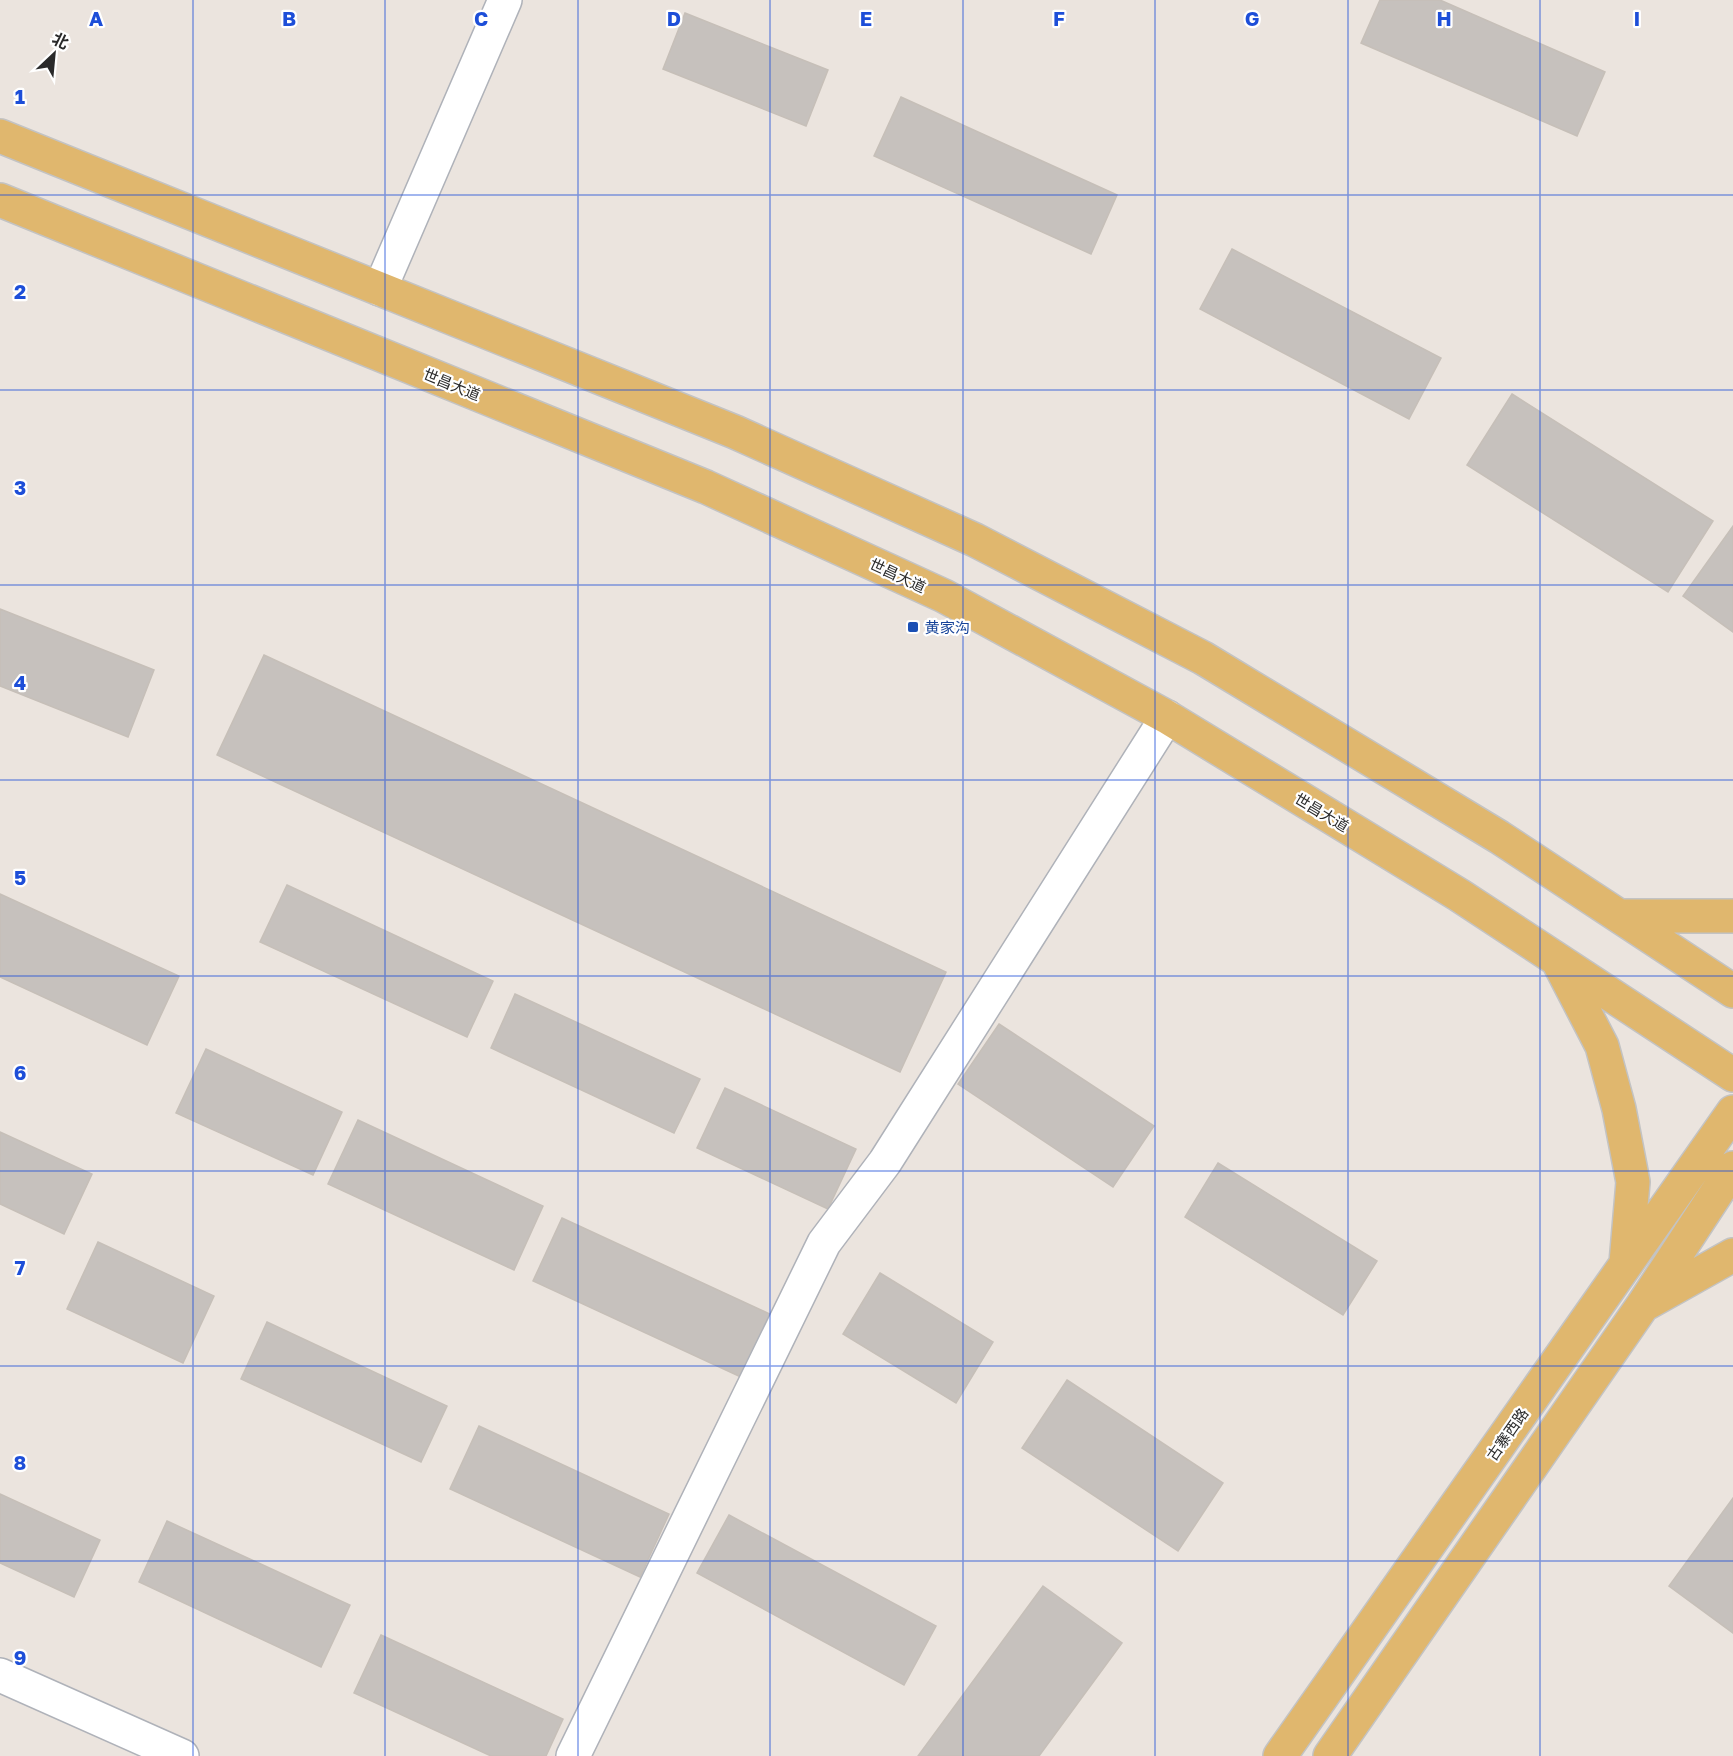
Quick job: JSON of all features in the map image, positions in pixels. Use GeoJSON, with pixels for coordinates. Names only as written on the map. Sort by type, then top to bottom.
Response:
{"type":"FeatureCollection","features":[{"type":"Feature","properties":{"kind":"main road"},"geometry":{"type":"LineString","coordinates":[[0,136],[735,432],[975,540],[1203,658],[1499,837],[1733,991]]}},
{"type":"Feature","properties":{"kind":"main road","name":"世昌大道"},"geometry":{"type":"LineString","coordinates":[[0,200],[706,487],[944,596],[1167,717],[1459,895],[1733,1075]]}},
{"type":"Feature","properties":{"kind":"main road"},"geometry":{"type":"LineString","coordinates":[[1620,916],[1733,916]]}},
{"type":"Feature","properties":{"kind":"main road"},"geometry":{"type":"LineString","coordinates":[[1557,959],[1602,1046],[1619,1109],[1633,1182],[1626,1265]]}},
{"type":"Feature","properties":{"kind":"main road","name":"古寨西路"},"geometry":{"type":"LineString","coordinates":[[1280,1756],[1733,1112]]}},
{"type":"Feature","properties":{"kind":"main road"},"geometry":{"type":"LineString","coordinates":[[1330,1756],[1643,1305],[1733,1168]]}},
{"type":"Feature","properties":{"kind":"main road"},"geometry":{"type":"LineString","coordinates":[[1643,1305],[1733,1255]]}},
{"type":"Feature","properties":{"kind":"street"},"geometry":{"type":"LineString","coordinates":[[380,289],[505,0]]}},
{"type":"Feature","properties":{"kind":"street"},"geometry":{"type":"LineString","coordinates":[[573,1756],[824,1243],[885,1162],[1167,717]]}},
{"type":"Feature","properties":{"kind":"street"},"geometry":{"type":"LineString","coordinates":[[0,1675],[182,1756]]}},
{"type":"Feature","properties":{"kind":"building"},"geometry":{"type":"Polygon","coordinates":[[[1380,0],[1440,0],[1605,72],[1577,136],[1361,43],[1380,0]]]}},
{"type":"Feature","properties":{"kind":"building"},"geometry":{"type":"Polygon","coordinates":[[[685,13],[828,70],[806,126],[663,69],[685,13]]]}},
{"type":"Feature","properties":{"kind":"building"},"geometry":{"type":"Polygon","coordinates":[[[901,97],[1117,195],[1091,254],[874,156],[901,97]]]}},
{"type":"Feature","properties":{"kind":"building"},"geometry":{"type":"Polygon","coordinates":[[[1232,249],[1441,358],[1409,419],[1200,309],[1232,249]]]}},
{"type":"Feature","properties":{"kind":"building"},"geometry":{"type":"Polygon","coordinates":[[[1512,394],[1713,521],[1668,592],[1467,465],[1512,394]]]}},
{"type":"Feature","properties":{"kind":"building"},"geometry":{"type":"Polygon","coordinates":[[[1733,526],[1733,632],[1683,596],[1733,526]]]}},
{"type":"Feature","properties":{"kind":"building"},"geometry":{"type":"Polygon","coordinates":[[[0,609],[154,670],[128,737],[0,686],[0,609]]]}},
{"type":"Feature","properties":{"kind":"building"},"geometry":{"type":"Polygon","coordinates":[[[264,655],[946,972],[900,1072],[217,755],[264,655]]]}},
{"type":"Feature","properties":{"kind":"building"},"geometry":{"type":"Polygon","coordinates":[[[287,885],[493,981],[467,1037],[260,942],[287,885]]]}},
{"type":"Feature","properties":{"kind":"building"},"geometry":{"type":"Polygon","coordinates":[[[0,894],[179,976],[147,1045],[0,977],[0,894]]]}},
{"type":"Feature","properties":{"kind":"building"},"geometry":{"type":"Polygon","coordinates":[[[515,994],[700,1079],[674,1133],[491,1048],[515,994]]]}},
{"type":"Feature","properties":{"kind":"building"},"geometry":{"type":"Polygon","coordinates":[[[999,1024],[1154,1126],[1113,1187],[958,1084],[999,1024]]]}},
{"type":"Feature","properties":{"kind":"building"},"geometry":{"type":"Polygon","coordinates":[[[206,1049],[342,1112],[313,1175],[176,1113],[206,1049]]]}},
{"type":"Feature","properties":{"kind":"building"},"geometry":{"type":"Polygon","coordinates":[[[725,1088],[856,1149],[828,1209],[697,1148],[725,1088]]]}},
{"type":"Feature","properties":{"kind":"building"},"geometry":{"type":"Polygon","coordinates":[[[358,1120],[543,1206],[514,1270],[328,1184],[358,1120]]]}},
{"type":"Feature","properties":{"kind":"building"},"geometry":{"type":"Polygon","coordinates":[[[0,1132],[92,1174],[64,1234],[0,1204],[0,1132]]]}},
{"type":"Feature","properties":{"kind":"building"},"geometry":{"type":"Polygon","coordinates":[[[1218,1163],[1377,1261],[1343,1315],[1185,1217],[1218,1163]]]}},
{"type":"Feature","properties":{"kind":"building"},"geometry":{"type":"Polygon","coordinates":[[[562,1218],[772,1315],[743,1378],[533,1281],[562,1218]]]}},
{"type":"Feature","properties":{"kind":"building"},"geometry":{"type":"Polygon","coordinates":[[[98,1242],[214,1296],[183,1363],[67,1309],[98,1242]]]}},
{"type":"Feature","properties":{"kind":"building"},"geometry":{"type":"Polygon","coordinates":[[[880,1273],[993,1342],[956,1403],[843,1334],[880,1273]]]}},
{"type":"Feature","properties":{"kind":"building"},"geometry":{"type":"Polygon","coordinates":[[[267,1322],[447,1406],[421,1462],[241,1379],[267,1322]]]}},
{"type":"Feature","properties":{"kind":"building"},"geometry":{"type":"Polygon","coordinates":[[[1067,1380],[1223,1483],[1178,1551],[1022,1448],[1067,1380]]]}},
{"type":"Feature","properties":{"kind":"building"},"geometry":{"type":"Polygon","coordinates":[[[479,1426],[669,1514],[640,1577],[450,1489],[479,1426]]]}},
{"type":"Feature","properties":{"kind":"building"},"geometry":{"type":"Polygon","coordinates":[[[0,1494],[100,1540],[74,1597],[0,1563],[0,1494]]]}},
{"type":"Feature","properties":{"kind":"building"},"geometry":{"type":"Polygon","coordinates":[[[1733,1498],[1733,1633],[1669,1586],[1733,1498]]]}},
{"type":"Feature","properties":{"kind":"building"},"geometry":{"type":"Polygon","coordinates":[[[729,1515],[936,1626],[904,1685],[697,1573],[729,1515]]]}},
{"type":"Feature","properties":{"kind":"building"},"geometry":{"type":"Polygon","coordinates":[[[167,1521],[350,1605],[321,1667],[139,1582],[167,1521]]]}},
{"type":"Feature","properties":{"kind":"building"},"geometry":{"type":"Polygon","coordinates":[[[1043,1586],[1122,1643],[1039,1756],[918,1756],[1043,1586]]]}},
{"type":"Feature","properties":{"kind":"building"},"geometry":{"type":"Polygon","coordinates":[[[381,1635],[563,1719],[546,1756],[491,1756],[354,1693],[381,1635]]]}},
{"type":"Feature","properties":{"kind":"place","name":"黄家沟"},"geometry":{"type":"Point","coordinates":[913,627]}}]}
